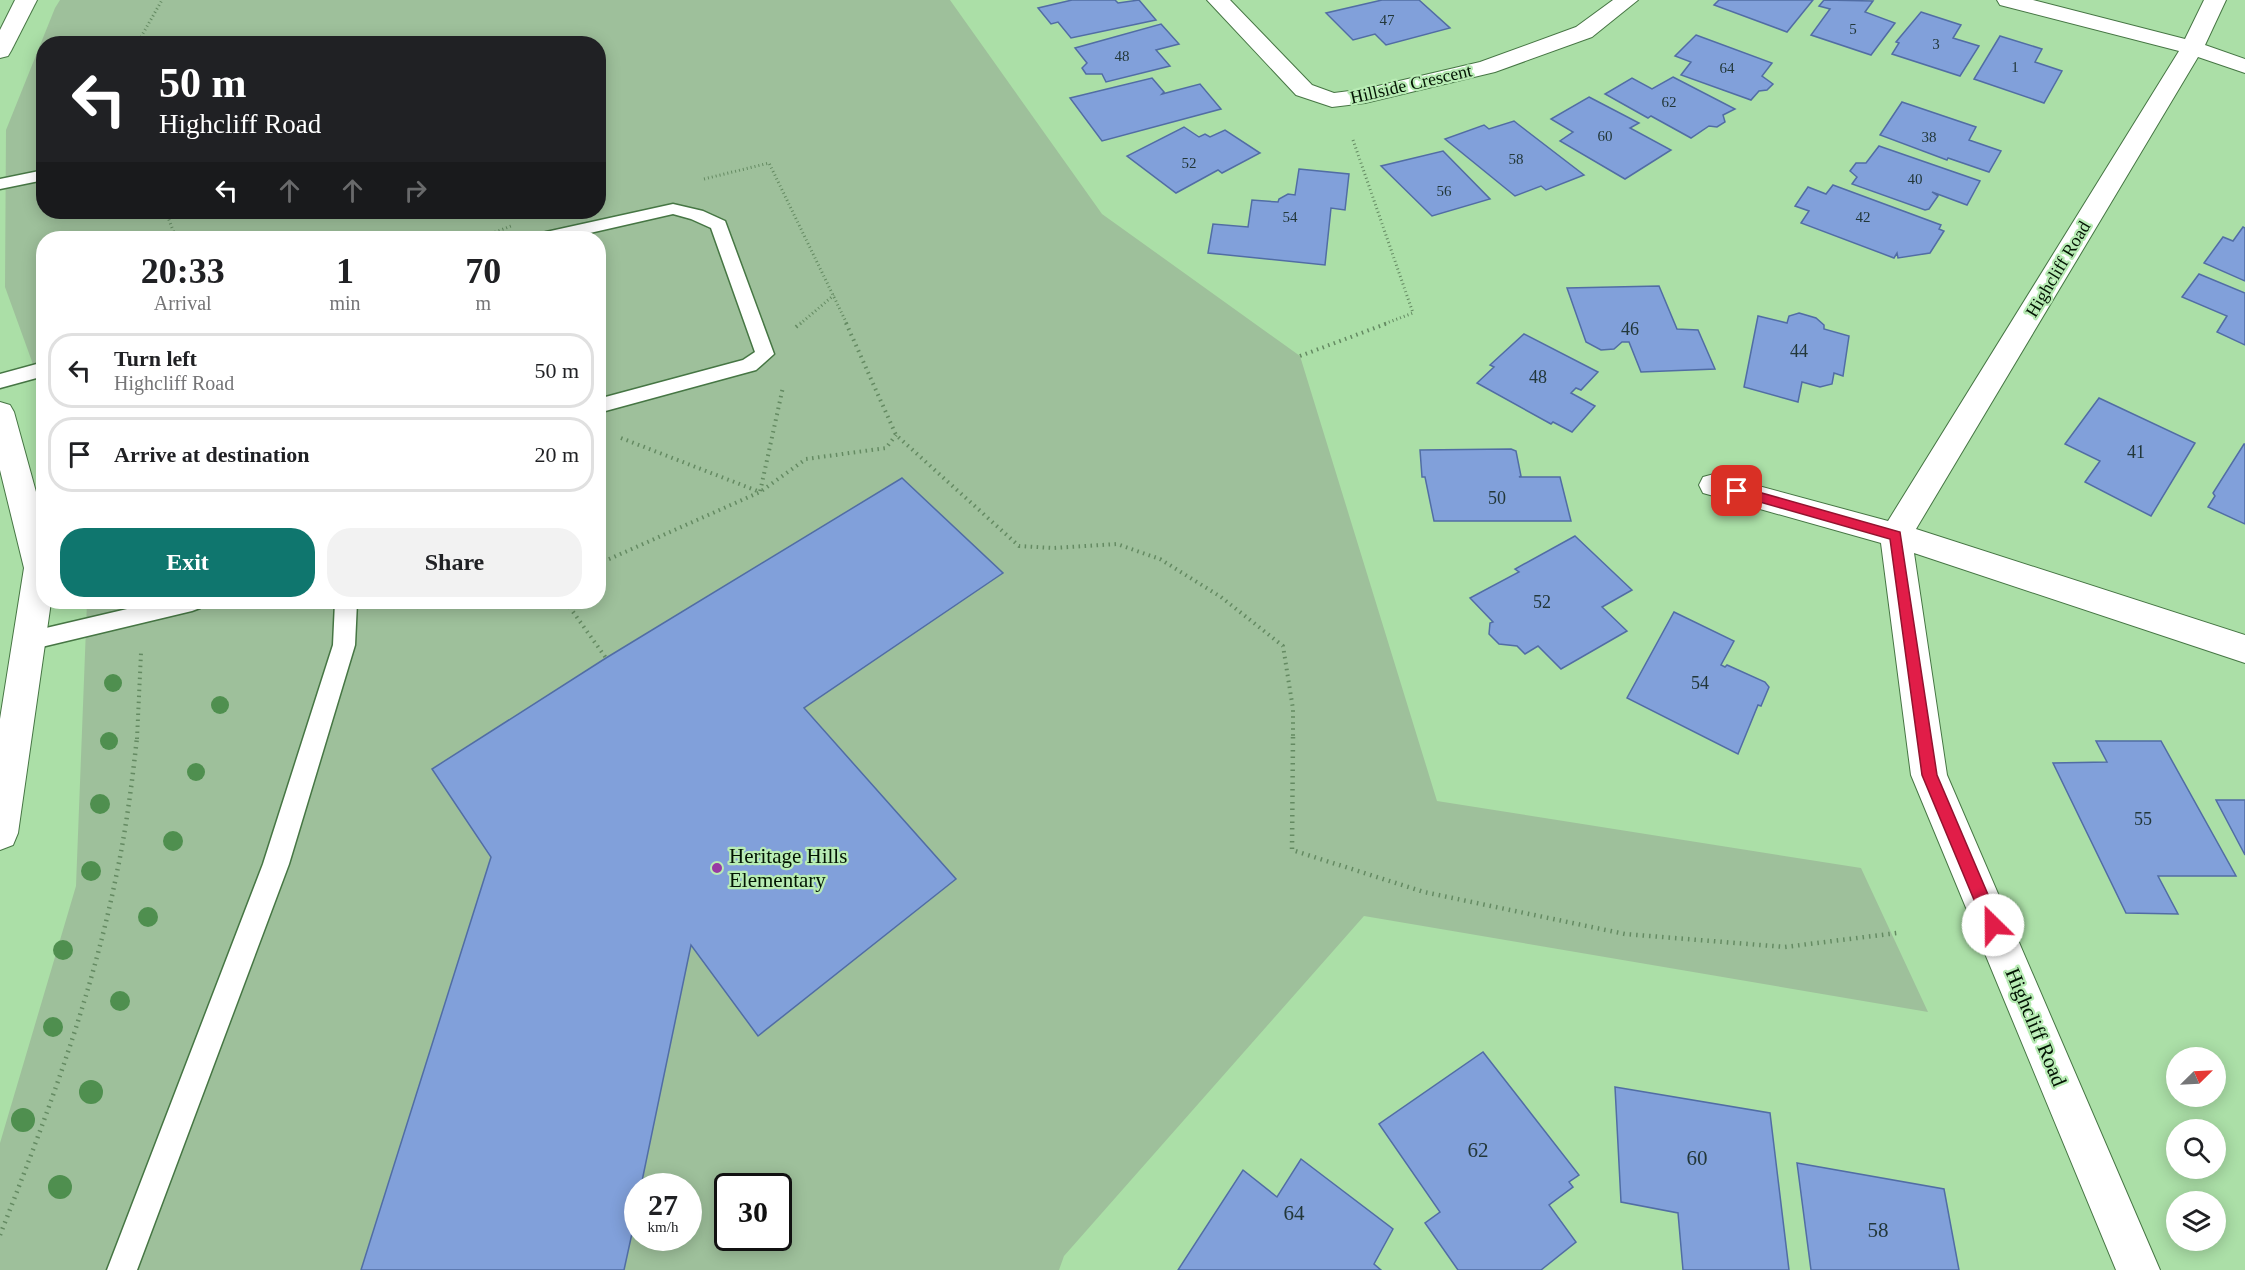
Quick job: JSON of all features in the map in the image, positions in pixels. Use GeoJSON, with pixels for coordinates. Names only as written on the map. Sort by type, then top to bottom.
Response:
{"type":"FeatureCollection","features":[{"type":"Feature","properties":{"kind":"street"},"geometry":{"type":"LineString","coordinates":[[0,51],[26,0]]}},
{"type":"Feature","properties":{"kind":"street","name":"Hillside Crescent"},"geometry":{"type":"LineString","coordinates":[[1218,0],[1304,90],[1332,100],[1365,96],[1487,67],[1584,32],[1627,0]]}},
{"type":"Feature","properties":{"kind":"street"},"geometry":{"type":"LineString","coordinates":[[2008,0],[2192,48],[2245,66]]}},
{"type":"Feature","properties":{"kind":"street","name":"Highcliff Road"},"geometry":{"type":"LineString","coordinates":[[2138,1270],[1929,775],[1896,535],[2192,48],[2216,0]]}},
{"type":"Feature","properties":{"kind":"street"},"geometry":{"type":"LineString","coordinates":[[0,412],[36,552]]}},
{"type":"Feature","properties":{"kind":"street"},"geometry":{"type":"LineString","coordinates":[[1714,485],[1896,535],[2245,649]]}},
{"type":"Feature","properties":{"kind":"street"},"geometry":{"type":"LineString","coordinates":[[0,833],[36,595]]}},
{"type":"Feature","properties":{"kind":"lane"},"geometry":{"type":"LineString","coordinates":[[0,184],[36,177]]}},
{"type":"Feature","properties":{"kind":"lane"},"geometry":{"type":"LineString","coordinates":[[577,231],[673,209],[697,215],[719,225],[765,354],[749,365],[606,404]]}},
{"type":"Feature","properties":{"kind":"lane"},"geometry":{"type":"LineString","coordinates":[[0,381],[36,371]]}},
{"type":"Feature","properties":{"kind":"lane"},"geometry":{"type":"LineString","coordinates":[[29,641],[160,609]]}},
{"type":"Feature","properties":{"kind":"lane"},"geometry":{"type":"LineString","coordinates":[[122,1270],[276,864],[344,645],[346,609]]}},
{"type":"Feature","properties":{"kind":"path"},"geometry":{"type":"LineString","coordinates":[[142,36],[162,0]]}},
{"type":"Feature","properties":{"kind":"path"},"geometry":{"type":"LineString","coordinates":[[1300,356],[1413,314],[1353,140]]}},
{"type":"Feature","properties":{"kind":"path"},"geometry":{"type":"LineString","coordinates":[[701,180],[769,163],[834,295],[896,435],[1019,546],[1053,548],[1117,544],[1160,559],[1221,597],[1283,646],[1293,709],[1292,850],[1424,892],[1625,934],[1785,947],[1897,933]]}},
{"type":"Feature","properties":{"kind":"path"},"geometry":{"type":"LineString","coordinates":[[606,560],[760,492],[806,459],[886,448],[896,435]]}},
{"type":"Feature","properties":{"kind":"path"},"geometry":{"type":"LineString","coordinates":[[615,436],[760,492]]}},
{"type":"Feature","properties":{"kind":"path"},"geometry":{"type":"LineString","coordinates":[[571,609],[606,658]]}},
{"type":"Feature","properties":{"kind":"path"},"geometry":{"type":"LineString","coordinates":[[0,1235],[39,1137],[110,904],[133,781],[141,692],[141,613]]}},
{"type":"Feature","properties":{"kind":"green space"},"geometry":{"type":"Polygon","coordinates":[[[60,0],[950,0],[1102,214],[1300,356],[1437,801],[1861,868],[1928,1012],[1364,916],[1064,1256],[1059,1270],[0,1270],[0,1143],[76,886],[87,609],[606,609],[606,231],[36,231],[36,373],[5,287],[6,130],[36,55],[36,219],[606,219],[606,36],[44,36],[60,0]]]}},
{"type":"Feature","properties":{"kind":"building"},"geometry":{"type":"Polygon","coordinates":[[[1072,0],[1115,0],[1118,3],[1139,0],[1156,20],[1071,38],[1058,22],[1051,24],[1038,8],[1072,0]]]}},
{"type":"Feature","properties":{"kind":"building"},"geometry":{"type":"Polygon","coordinates":[[[1382,0],[1419,0],[1450,28],[1386,45],[1375,34],[1353,40],[1326,13],[1382,0]]]}},
{"type":"Feature","properties":{"kind":"building"},"geometry":{"type":"Polygon","coordinates":[[[1719,0],[1813,0],[1787,32],[1714,5],[1719,0]]]}},
{"type":"Feature","properties":{"kind":"building"},"geometry":{"type":"Polygon","coordinates":[[[1824,0],[1873,1],[1865,12],[1895,23],[1871,55],[1811,35],[1830,9],[1819,6],[1824,0]]]}},
{"type":"Feature","properties":{"kind":"building"},"geometry":{"type":"Polygon","coordinates":[[[1921,12],[1961,25],[1953,38],[1979,46],[1960,76],[1892,54],[1899,43],[1896,42],[1921,12]]]}},
{"type":"Feature","properties":{"kind":"building"},"geometry":{"type":"Polygon","coordinates":[[[1161,24],[1179,44],[1156,50],[1170,66],[1106,82],[1102,74],[1086,74],[1082,68],[1087,63],[1075,48],[1161,24]]]}},
{"type":"Feature","properties":{"kind":"building"},"geometry":{"type":"Polygon","coordinates":[[[1696,35],[1772,63],[1762,76],[1773,84],[1767,90],[1759,91],[1751,100],[1681,75],[1691,62],[1675,56],[1696,35]]]}},
{"type":"Feature","properties":{"kind":"building"},"geometry":{"type":"Polygon","coordinates":[[[2000,36],[2042,49],[2035,62],[2062,71],[2044,103],[1974,79],[2000,36]]]}},
{"type":"Feature","properties":{"kind":"building"},"geometry":{"type":"Polygon","coordinates":[[[1673,77],[1735,109],[1723,115],[1725,122],[1717,127],[1709,126],[1691,138],[1605,94],[1632,78],[1652,89],[1673,77]]]}},
{"type":"Feature","properties":{"kind":"building"},"geometry":{"type":"Polygon","coordinates":[[[1152,78],[1164,92],[1162,94],[1200,84],[1221,109],[1102,141],[1070,98],[1152,78]]]}},
{"type":"Feature","properties":{"kind":"building"},"geometry":{"type":"Polygon","coordinates":[[[1589,97],[1639,123],[1630,128],[1671,150],[1625,179],[1560,141],[1573,132],[1551,119],[1589,97]]]}},
{"type":"Feature","properties":{"kind":"building"},"geometry":{"type":"Polygon","coordinates":[[[1902,102],[1976,127],[1969,140],[2001,151],[1989,172],[1948,158],[1947,160],[1880,135],[1902,102]]]}},
{"type":"Feature","properties":{"kind":"building"},"geometry":{"type":"Polygon","coordinates":[[[1514,121],[1584,175],[1546,190],[1541,186],[1515,196],[1445,139],[1484,125],[1489,129],[1514,121]]]}},
{"type":"Feature","properties":{"kind":"building"},"geometry":{"type":"Polygon","coordinates":[[[1184,127],[1199,137],[1205,134],[1210,137],[1225,130],[1260,153],[1222,173],[1218,170],[1176,193],[1127,156],[1184,127]]]}},
{"type":"Feature","properties":{"kind":"building"},"geometry":{"type":"Polygon","coordinates":[[[1879,146],[1980,181],[1967,205],[1932,192],[1938,196],[1929,209],[1925,210],[1852,184],[1857,177],[1850,171],[1856,163],[1866,163],[1879,146]]]}},
{"type":"Feature","properties":{"kind":"building"},"geometry":{"type":"Polygon","coordinates":[[[1443,151],[1490,199],[1432,216],[1381,166],[1443,151]]]}},
{"type":"Feature","properties":{"kind":"building"},"geometry":{"type":"Polygon","coordinates":[[[1299,169],[1349,174],[1345,210],[1331,208],[1325,265],[1208,253],[1213,224],[1248,227],[1252,200],[1278,202],[1288,194],[1295,195],[1299,169]]]}},
{"type":"Feature","properties":{"kind":"building"},"geometry":{"type":"Polygon","coordinates":[[[1833,185],[1941,225],[1939,229],[1944,231],[1930,253],[1898,258],[1897,253],[1894,258],[1801,223],[1809,211],[1795,206],[1808,187],[1826,194],[1833,185]]]}},
{"type":"Feature","properties":{"kind":"building"},"geometry":{"type":"Polygon","coordinates":[[[2243,227],[2245,228],[2245,281],[2204,263],[2223,237],[2233,241],[2243,227]]]}},
{"type":"Feature","properties":{"kind":"building"},"geometry":{"type":"Polygon","coordinates":[[[2199,274],[2245,293],[2245,345],[2217,332],[2227,316],[2182,297],[2199,274]]]}},
{"type":"Feature","properties":{"kind":"building"},"geometry":{"type":"Polygon","coordinates":[[[1659,286],[1677,329],[1698,330],[1715,369],[1641,372],[1629,342],[1622,342],[1614,349],[1601,350],[1586,342],[1567,288],[1659,286]]]}},
{"type":"Feature","properties":{"kind":"building"},"geometry":{"type":"Polygon","coordinates":[[[1799,313],[1816,318],[1824,325],[1824,329],[1849,336],[1843,376],[1834,373],[1832,384],[1820,387],[1802,382],[1798,402],[1744,387],[1758,316],[1787,323],[1789,316],[1799,313]]]}},
{"type":"Feature","properties":{"kind":"building"},"geometry":{"type":"Polygon","coordinates":[[[1524,334],[1598,372],[1581,390],[1576,388],[1571,393],[1595,406],[1572,432],[1553,422],[1551,424],[1477,383],[1494,367],[1490,365],[1524,334]]]}},
{"type":"Feature","properties":{"kind":"building"},"geometry":{"type":"Polygon","coordinates":[[[2099,398],[2195,443],[2151,516],[2085,482],[2100,461],[2065,444],[2099,398]]]}},
{"type":"Feature","properties":{"kind":"building"},"geometry":{"type":"Polygon","coordinates":[[[2244,444],[2245,524],[2208,507],[2215,496],[2213,493],[2244,444]]]}},
{"type":"Feature","properties":{"kind":"building"},"geometry":{"type":"Polygon","coordinates":[[[1511,449],[1516,451],[1521,476],[1519,477],[1560,477],[1571,521],[1434,521],[1425,477],[1422,477],[1420,450],[1511,449]]]}},
{"type":"Feature","properties":{"kind":"building","name":"Heritage Hills Elementary"},"geometry":{"type":"Polygon","coordinates":[[[902,478],[1003,573],[804,708],[956,879],[758,1036],[691,945],[644,1173],[624,1173],[624,1251],[628,1251],[624,1270],[361,1270],[491,857],[432,769],[606,658],[902,478]]]}},
{"type":"Feature","properties":{"kind":"building"},"geometry":{"type":"Polygon","coordinates":[[[1575,536],[1632,590],[1602,607],[1627,631],[1561,669],[1538,646],[1525,654],[1517,646],[1499,644],[1489,634],[1490,623],[1493,622],[1470,598],[1519,572],[1515,569],[1575,536]]]}},
{"type":"Feature","properties":{"kind":"building"},"geometry":{"type":"Polygon","coordinates":[[[1674,612],[1734,641],[1721,665],[1725,667],[1727,665],[1765,682],[1769,687],[1761,706],[1758,705],[1738,754],[1627,698],[1674,612]]]}},
{"type":"Feature","properties":{"kind":"building"},"geometry":{"type":"Polygon","coordinates":[[[2096,741],[2161,741],[2236,876],[2158,876],[2178,914],[2126,913],[2053,763],[2107,762],[2096,741]]]}},
{"type":"Feature","properties":{"kind":"building"},"geometry":{"type":"Polygon","coordinates":[[[2216,800],[2245,800],[2245,855],[2216,800]]]}},
{"type":"Feature","properties":{"kind":"building"},"geometry":{"type":"Polygon","coordinates":[[[1483,1052],[1579,1175],[1569,1182],[1573,1187],[1549,1205],[1576,1242],[1541,1270],[1458,1270],[1425,1223],[1440,1212],[1379,1124],[1483,1052]]]}},
{"type":"Feature","properties":{"kind":"building"},"geometry":{"type":"Polygon","coordinates":[[[1615,1087],[1770,1113],[1789,1270],[1683,1270],[1678,1213],[1621,1202],[1615,1087]]]}},
{"type":"Feature","properties":{"kind":"building"},"geometry":{"type":"Polygon","coordinates":[[[1301,1159],[1393,1229],[1374,1264],[1381,1270],[1178,1270],[1243,1170],[1277,1197],[1301,1159]]]}},
{"type":"Feature","properties":{"kind":"building"},"geometry":{"type":"Polygon","coordinates":[[[1797,1163],[1944,1189],[1959,1270],[1811,1270],[1797,1163]]]}},
{"type":"Feature","properties":{"kind":"place","name":"Heritage Hills Elementary"},"geometry":{"type":"Point","coordinates":[717,868]}},
{"type":"Feature","properties":{"kind":"route"},"geometry":{"type":"LineString","coordinates":[[1737,491],[1896,535],[1929,775],[1993,925]]}}]}
